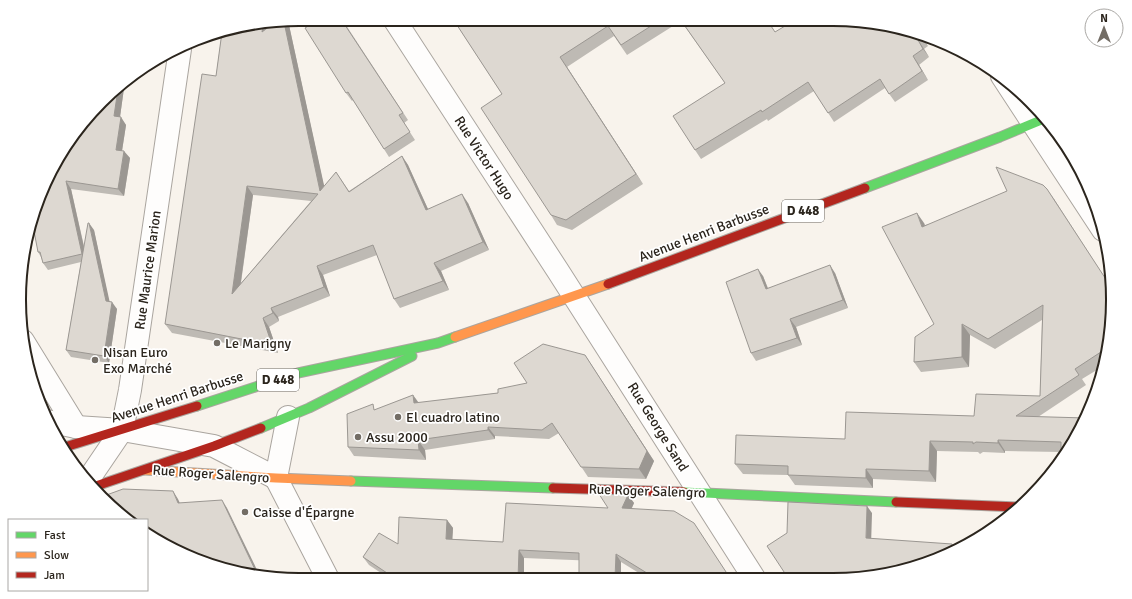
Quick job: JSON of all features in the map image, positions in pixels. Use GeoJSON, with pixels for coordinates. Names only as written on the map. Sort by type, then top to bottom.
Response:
{"type":"FeatureCollection","features":[{"type":"Feature","properties":{"kind":"main road","name":"Avenue Henri Barbusse"},"geometry":{"type":"LineString","coordinates":[[69,446],[298,373],[438,343],[574,297],[1000,137],[1039,120]]}},
{"type":"Feature","properties":{"kind":"main road","name":"Avenue Henri Barbusse"},"geometry":{"type":"LineString","coordinates":[[98,484],[214,446],[288,417],[309,408],[438,343]]}},
{"type":"Feature","properties":{"kind":"main road","name":"Rue Roger Salengro"},"geometry":{"type":"LineString","coordinates":[[145,470],[276,478],[700,493],[1011,507]]}},
{"type":"Feature","properties":{"kind":"street","name":"Rue Victor Hugo"},"geometry":{"type":"LineString","coordinates":[[399,26],[574,297]]}},
{"type":"Feature","properties":{"kind":"street","name":"Rue Maurice Marion"},"geometry":{"type":"LineString","coordinates":[[91,476],[122,430],[130,390],[179,54]]}},
{"type":"Feature","properties":{"kind":"street"},"geometry":{"type":"LineString","coordinates":[[1040,121],[1089,205]]}},
{"type":"Feature","properties":{"kind":"street","name":"Rue George Sand"},"geometry":{"type":"LineString","coordinates":[[574,297],[751,573]]}},
{"type":"Feature","properties":{"kind":"street"},"geometry":{"type":"LineString","coordinates":[[31,354],[76,426]]}},
{"type":"Feature","properties":{"kind":"street","name":"Rue Roger Salengro"},"geometry":{"type":"LineString","coordinates":[[55,422],[76,426],[122,430],[214,446],[276,478],[288,417]]}},
{"type":"Feature","properties":{"kind":"street"},"geometry":{"type":"LineString","coordinates":[[276,478],[325,573]]}},
{"type":"Feature","properties":{"kind":"building"},"geometry":{"type":"Polygon","coordinates":[[[308,26],[346,26],[403,113],[399,115],[410,132],[384,149],[348,92],[346,93],[305,28],[308,26]]]}},
{"type":"Feature","properties":{"kind":"building"},"geometry":{"type":"Polygon","coordinates":[[[458,26],[608,26],[560,57],[636,174],[566,220],[551,215],[481,108],[502,94],[458,26]]]}},
{"type":"Feature","properties":{"kind":"building"},"geometry":{"type":"Polygon","coordinates":[[[608,26],[651,26],[621,45],[608,26]]]}},
{"type":"Feature","properties":{"kind":"building"},"geometry":{"type":"Polygon","coordinates":[[[685,26],[771,26],[775,32],[785,26],[868,28],[903,35],[918,40],[923,49],[913,56],[922,71],[889,94],[880,79],[828,113],[808,82],[762,112],[761,110],[695,150],[673,116],[725,83],[685,26]]]}},
{"type":"Feature","properties":{"kind":"building"},"geometry":{"type":"Polygon","coordinates":[[[285,27],[320,191],[336,172],[349,192],[402,156],[426,210],[462,194],[483,242],[434,263],[443,281],[394,299],[373,245],[317,266],[324,287],[271,308],[273,313],[263,318],[272,345],[165,324],[202,74],[216,76],[221,38],[263,28],[262,32],[268,28],[285,27]],[[247,186],[232,294],[318,194],[247,186]]]}},
{"type":"Feature","properties":{"kind":"building"},"geometry":{"type":"Polygon","coordinates":[[[117,96],[114,116],[121,117],[116,150],[124,151],[118,189],[66,181],[82,254],[43,263],[40,252],[38,252],[34,232],[54,179],[72,148],[83,133],[94,119],[117,96]]]}},
{"type":"Feature","properties":{"kind":"building"},"geometry":{"type":"Polygon","coordinates":[[[996,167],[1043,185],[1105,277],[1106,300],[1104,335],[1101,352],[1075,369],[1079,375],[1016,416],[1079,418],[1061,449],[1061,442],[998,440],[998,443],[976,442],[973,444],[973,442],[930,441],[929,471],[866,469],[866,478],[788,475],[788,466],[735,464],[736,435],[845,439],[846,412],[974,416],[976,394],[1040,396],[1043,305],[988,339],[962,324],[962,357],[914,362],[915,337],[934,324],[882,227],[917,213],[922,227],[1007,191],[996,167]]]}},
{"type":"Feature","properties":{"kind":"building"},"geometry":{"type":"Polygon","coordinates":[[[88,223],[106,301],[112,302],[104,356],[66,350],[88,223]]]}},
{"type":"Feature","properties":{"kind":"building"},"geometry":{"type":"Polygon","coordinates":[[[830,265],[843,300],[790,319],[797,338],[751,353],[726,282],[758,269],[766,289],[830,265]]]}},
{"type":"Feature","properties":{"kind":"building"},"geometry":{"type":"Polygon","coordinates":[[[543,344],[585,355],[647,451],[639,469],[581,467],[552,423],[542,430],[488,427],[488,430],[418,440],[419,450],[348,447],[347,414],[373,404],[374,410],[413,395],[414,403],[498,393],[498,389],[527,383],[514,363],[543,344]]]}},
{"type":"Feature","properties":{"kind":"building"},"geometry":{"type":"Polygon","coordinates":[[[123,489],[173,491],[178,503],[222,500],[255,569],[229,564],[179,545],[148,527],[148,519],[137,519],[108,495],[123,489]]]}},
{"type":"Feature","properties":{"kind":"building"},"geometry":{"type":"Polygon","coordinates":[[[599,494],[628,495],[622,508],[674,511],[694,523],[727,573],[647,573],[616,554],[615,573],[579,573],[579,553],[519,550],[518,573],[387,573],[363,557],[379,533],[398,544],[399,517],[447,520],[446,539],[503,542],[506,503],[608,508],[599,494]]]}},
{"type":"Feature","properties":{"kind":"building"},"geometry":{"type":"Polygon","coordinates":[[[788,502],[867,506],[866,538],[952,544],[952,545],[903,564],[868,571],[785,573],[767,546],[787,533],[788,502]]]}},
{"type":"Feature","properties":{"kind":"traffic: fast"},"geometry":{"type":"LineString","coordinates":[[865,188],[1039,121]]}},
{"type":"Feature","properties":{"kind":"traffic: fast"},"geometry":{"type":"LineString","coordinates":[[197,406],[298,373],[438,343],[455,337]]}},
{"type":"Feature","properties":{"kind":"traffic: fast"},"geometry":{"type":"LineString","coordinates":[[261,428],[309,408],[412,356]]}},
{"type":"Feature","properties":{"kind":"traffic: fast"},"geometry":{"type":"LineString","coordinates":[[351,481],[553,488]]}},
{"type":"Feature","properties":{"kind":"traffic: fast"},"geometry":{"type":"LineString","coordinates":[[684,492],[896,502]]}},
{"type":"Feature","properties":{"kind":"traffic: slow"},"geometry":{"type":"LineString","coordinates":[[455,337],[608,284]]}},
{"type":"Feature","properties":{"kind":"traffic: slow"},"geometry":{"type":"LineString","coordinates":[[145,470],[351,481]]}},
{"type":"Feature","properties":{"kind":"traffic: jam"},"geometry":{"type":"LineString","coordinates":[[608,284],[865,188]]}},
{"type":"Feature","properties":{"kind":"traffic: jam"},"geometry":{"type":"LineString","coordinates":[[69,446],[197,406]]}},
{"type":"Feature","properties":{"kind":"traffic: jam"},"geometry":{"type":"LineString","coordinates":[[99,485],[214,446],[261,428]]}},
{"type":"Feature","properties":{"kind":"traffic: jam"},"geometry":{"type":"LineString","coordinates":[[553,488],[684,492]]}},
{"type":"Feature","properties":{"kind":"traffic: jam"},"geometry":{"type":"LineString","coordinates":[[896,502],[1011,507]]}},
{"type":"Feature","properties":{"kind":"place","name":"Le Marigny"},"geometry":{"type":"Point","coordinates":[217,343]}},
{"type":"Feature","properties":{"kind":"place","name":"Nisan Euro Exo Marché"},"geometry":{"type":"Point","coordinates":[95,360]}},
{"type":"Feature","properties":{"kind":"place","name":"El cuadro latino"},"geometry":{"type":"Point","coordinates":[398,417]}},
{"type":"Feature","properties":{"kind":"place","name":"Assu 2000"},"geometry":{"type":"Point","coordinates":[358,437]}},
{"type":"Feature","properties":{"kind":"place","name":"Caisse d'Épargne"},"geometry":{"type":"Point","coordinates":[245,512]}}]}
